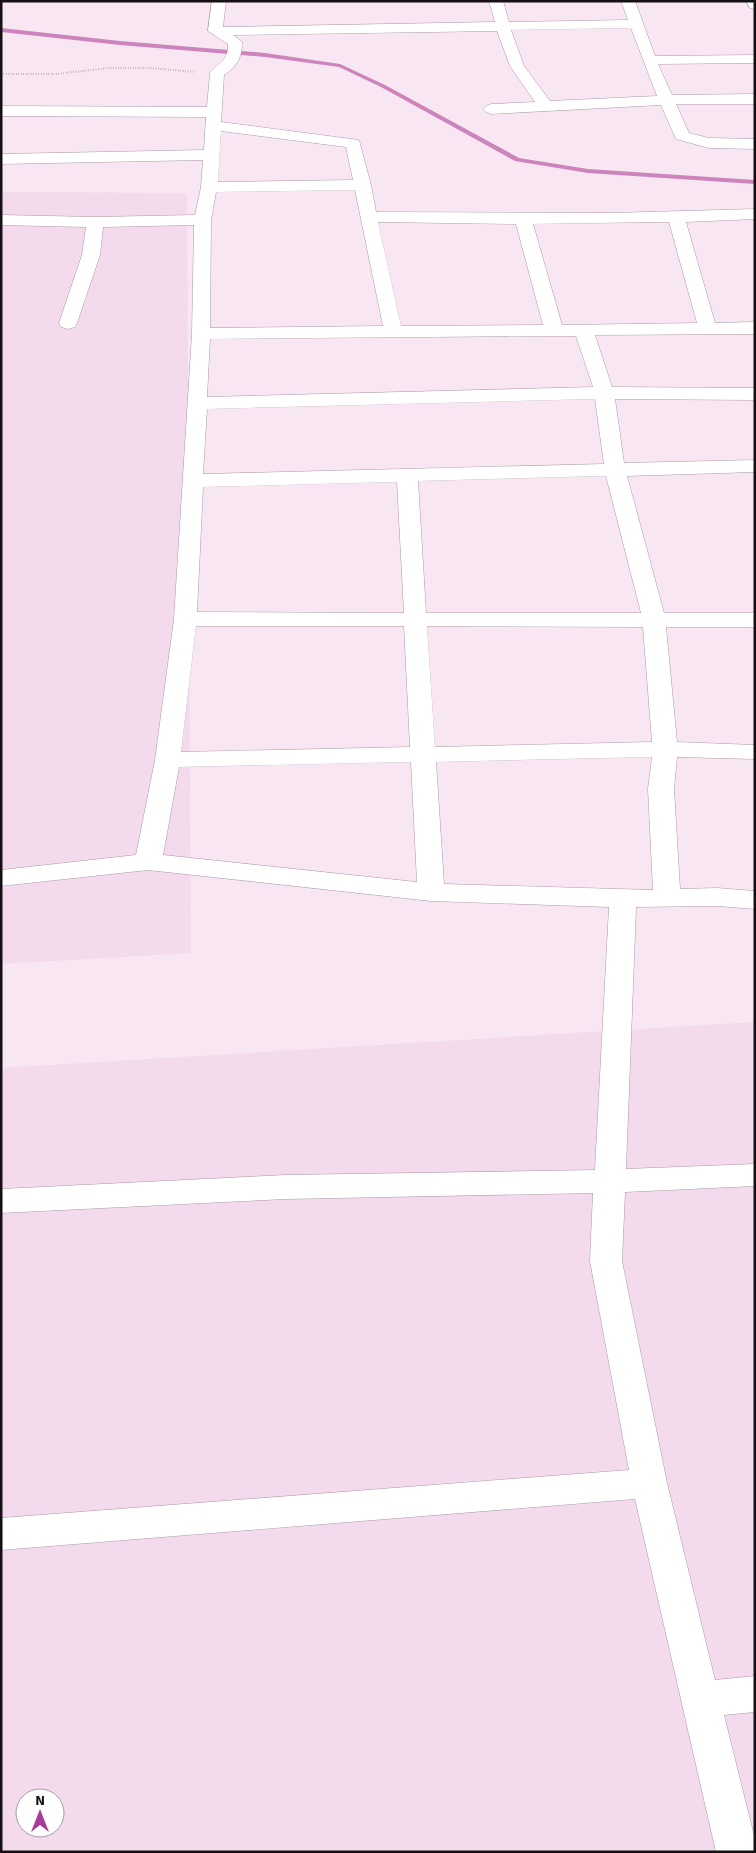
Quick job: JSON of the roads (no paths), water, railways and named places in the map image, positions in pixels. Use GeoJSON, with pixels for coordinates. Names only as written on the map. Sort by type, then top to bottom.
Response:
{"type":"FeatureCollection","features":[{"type":"Feature","properties":{"kind":"street"},"geometry":{"type":"LineString","coordinates":[[215,31],[219,1]]}},
{"type":"Feature","properties":{"kind":"street"},"geometry":{"type":"LineString","coordinates":[[496,1],[517,66],[545,105]]}},
{"type":"Feature","properties":{"kind":"street"},"geometry":{"type":"LineString","coordinates":[[628,1],[649,60],[682,136],[698,142],[755,144]]}},
{"type":"Feature","properties":{"kind":"street"},"geometry":{"type":"LineString","coordinates":[[215,31],[636,24]]}},
{"type":"Feature","properties":{"kind":"street"},"geometry":{"type":"LineString","coordinates":[[148,862],[168,760],[185,619],[201,334],[203,220],[208,188],[216,74],[233,61],[236,53],[235,42],[215,31]]}},
{"type":"Feature","properties":{"kind":"street"},"geometry":{"type":"LineString","coordinates":[[649,60],[755,59]]}},
{"type":"Feature","properties":{"kind":"street"},"geometry":{"type":"LineString","coordinates":[[491,108],[666,100],[755,99]]}},
{"type":"Feature","properties":{"kind":"street"},"geometry":{"type":"LineString","coordinates":[[1,111],[212,118],[353,143],[393,332]]}},
{"type":"Feature","properties":{"kind":"street"},"geometry":{"type":"LineString","coordinates":[[1,159],[210,155]]}},
{"type":"Feature","properties":{"kind":"street"},"geometry":{"type":"LineString","coordinates":[[208,188],[363,185]]}},
{"type":"Feature","properties":{"kind":"street"},"geometry":{"type":"LineString","coordinates":[[370,217],[524,220],[676,218],[755,214]]}},
{"type":"Feature","properties":{"kind":"street"},"geometry":{"type":"LineString","coordinates":[[676,218],[708,329]]}},
{"type":"Feature","properties":{"kind":"street"},"geometry":{"type":"LineString","coordinates":[[1,220],[95,222],[203,220]]}},
{"type":"Feature","properties":{"kind":"street"},"geometry":{"type":"LineString","coordinates":[[524,220],[554,331]]}},
{"type":"Feature","properties":{"kind":"street"},"geometry":{"type":"LineString","coordinates":[[68,323],[91,255],[95,222]]}},
{"type":"Feature","properties":{"kind":"street"},"geometry":{"type":"LineString","coordinates":[[201,334],[755,328]]}},
{"type":"Feature","properties":{"kind":"street"},"geometry":{"type":"LineString","coordinates":[[584,330],[604,394],[615,470],[654,619],[664,749],[661,789],[667,897]]}},
{"type":"Feature","properties":{"kind":"street"},"geometry":{"type":"LineString","coordinates":[[197,403],[604,394],[755,394]]}},
{"type":"Feature","properties":{"kind":"street"},"geometry":{"type":"LineString","coordinates":[[193,480],[755,466]]}},
{"type":"Feature","properties":{"kind":"street"},"geometry":{"type":"LineString","coordinates":[[407,475],[432,892]]}},
{"type":"Feature","properties":{"kind":"street"},"geometry":{"type":"LineString","coordinates":[[185,619],[755,620]]}},
{"type":"Feature","properties":{"kind":"street"},"geometry":{"type":"LineString","coordinates":[[168,760],[664,749],[755,752]]}},
{"type":"Feature","properties":{"kind":"street"},"geometry":{"type":"LineString","coordinates":[[1,878],[148,862],[432,892],[623,899],[667,897],[755,900]]}},
{"type":"Feature","properties":{"kind":"street"},"geometry":{"type":"LineString","coordinates":[[623,899],[606,1261],[649,1483],[738,1852]]}},
{"type":"Feature","properties":{"kind":"street"},"geometry":{"type":"LineString","coordinates":[[1,1201],[286,1187],[609,1181],[755,1175]]}},
{"type":"Feature","properties":{"kind":"street"},"geometry":{"type":"LineString","coordinates":[[1,1534],[649,1483]]}},
{"type":"Feature","properties":{"kind":"street"},"geometry":{"type":"LineString","coordinates":[[701,1699],[755,1694]]}},
{"type":"Feature","properties":{"kind":"waterway"},"geometry":{"type":"LineString","coordinates":[[1,30],[120,43],[265,55],[340,66],[383,86],[517,160],[588,171],[755,182]]}}]}
